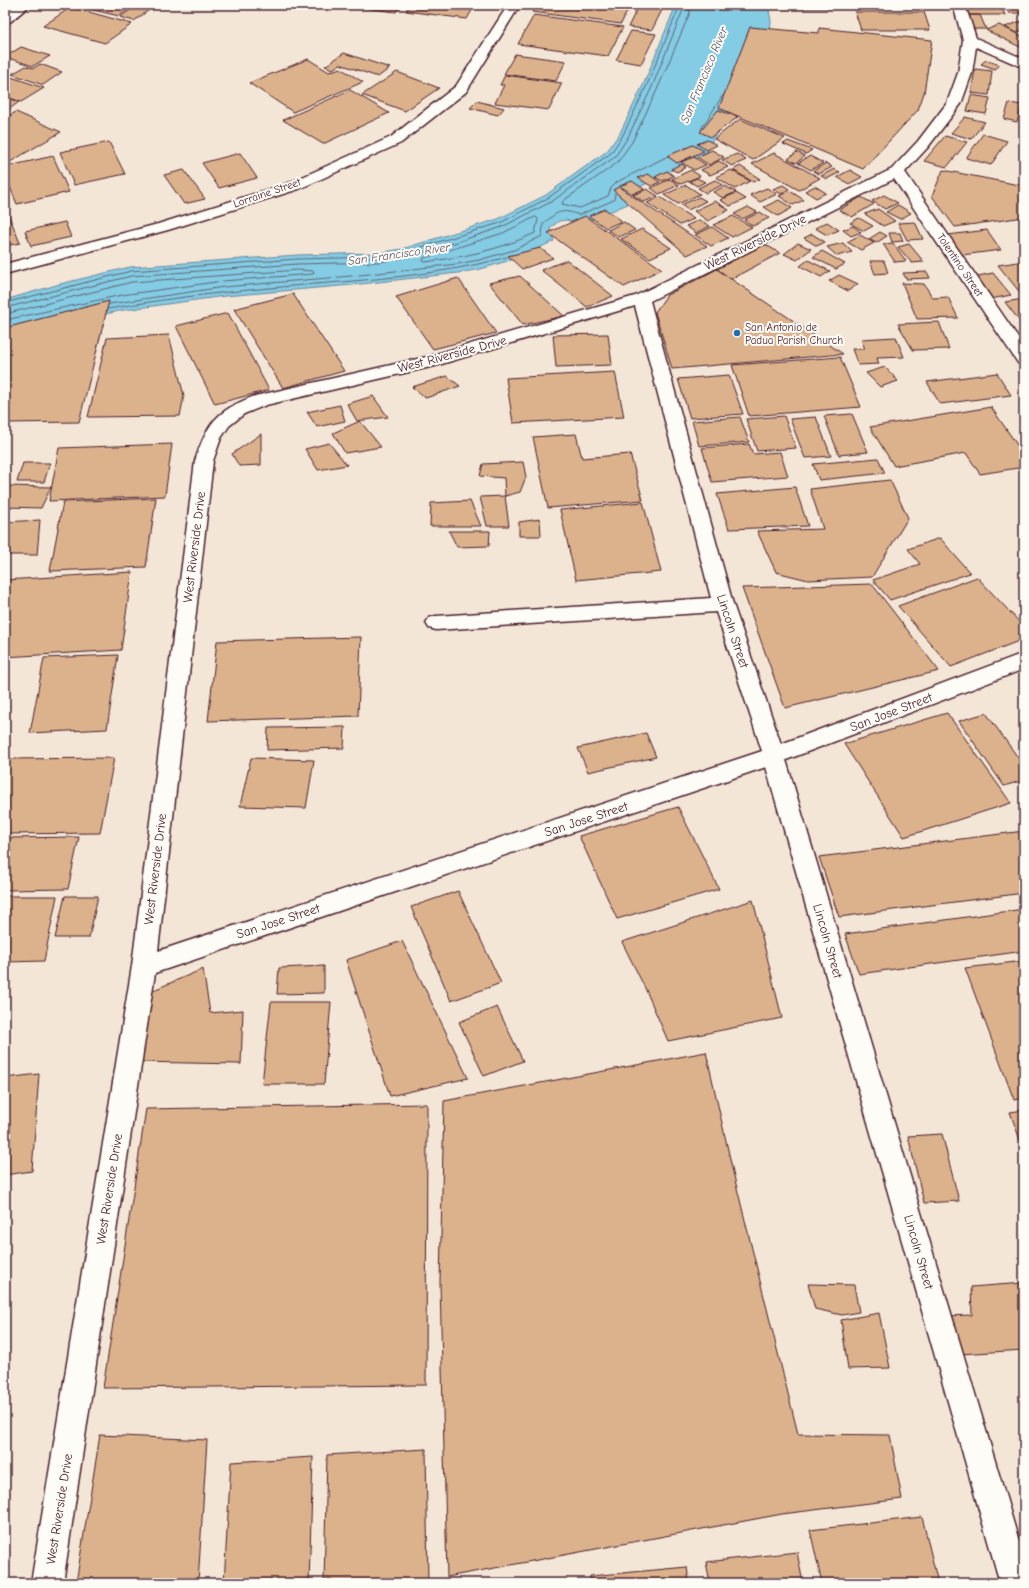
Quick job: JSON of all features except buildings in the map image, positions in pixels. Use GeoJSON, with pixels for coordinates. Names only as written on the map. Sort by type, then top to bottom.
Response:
{"type":"FeatureCollection","features":[{"type":"Feature","properties":{"kind":"street"},"geometry":{"type":"LineString","coordinates":[[5,18],[24,5]]}},
{"type":"Feature","properties":{"kind":"street","name":"Lorraine Street"},"geometry":{"type":"LineString","coordinates":[[5,269],[163,227],[294,186],[396,140],[461,89],[514,5]]}},
{"type":"Feature","properties":{"kind":"street","name":"West Riverside Drive"},"geometry":{"type":"LineString","coordinates":[[47,1583],[144,966],[204,461],[210,440],[221,422],[241,407],[261,400],[429,362],[641,299],[897,172],[923,144],[954,104],[965,73],[970,40],[959,5]]}},
{"type":"Feature","properties":{"kind":"street"},"geometry":{"type":"LineString","coordinates":[[970,40],[1024,64]]}},
{"type":"Feature","properties":{"kind":"street","name":"Tolentino Street"},"geometry":{"type":"LineString","coordinates":[[897,172],[1024,359]]}},
{"type":"Feature","properties":{"kind":"street","name":"Lincoln Street"},"geometry":{"type":"LineString","coordinates":[[641,299],[723,604],[774,756],[1016,1583]]}},
{"type":"Feature","properties":{"kind":"street"},"geometry":{"type":"LineString","coordinates":[[436,623],[723,604]]}},
{"type":"Feature","properties":{"kind":"street","name":"San Jose Street"},"geometry":{"type":"LineString","coordinates":[[144,966],[774,756],[1024,661]]}},
{"type":"Feature","properties":{"kind":"water","name":"San Francisco River"},"geometry":{"type":"Polygon","coordinates":[[[676,5],[768,5],[771,21],[770,35],[757,67],[713,139],[708,151],[623,196],[632,202],[578,226],[567,220],[559,221],[550,228],[554,241],[517,258],[481,269],[458,273],[352,285],[225,296],[124,310],[5,336],[5,300],[60,284],[130,267],[297,255],[378,253],[402,249],[498,219],[546,195],[607,151],[620,133],[644,83],[676,5]]]}},
{"type":"Feature","properties":{"kind":"place","name":"San Antonio de Padua Parish Church"},"geometry":{"type":"Point","coordinates":[737,333]}}]}
